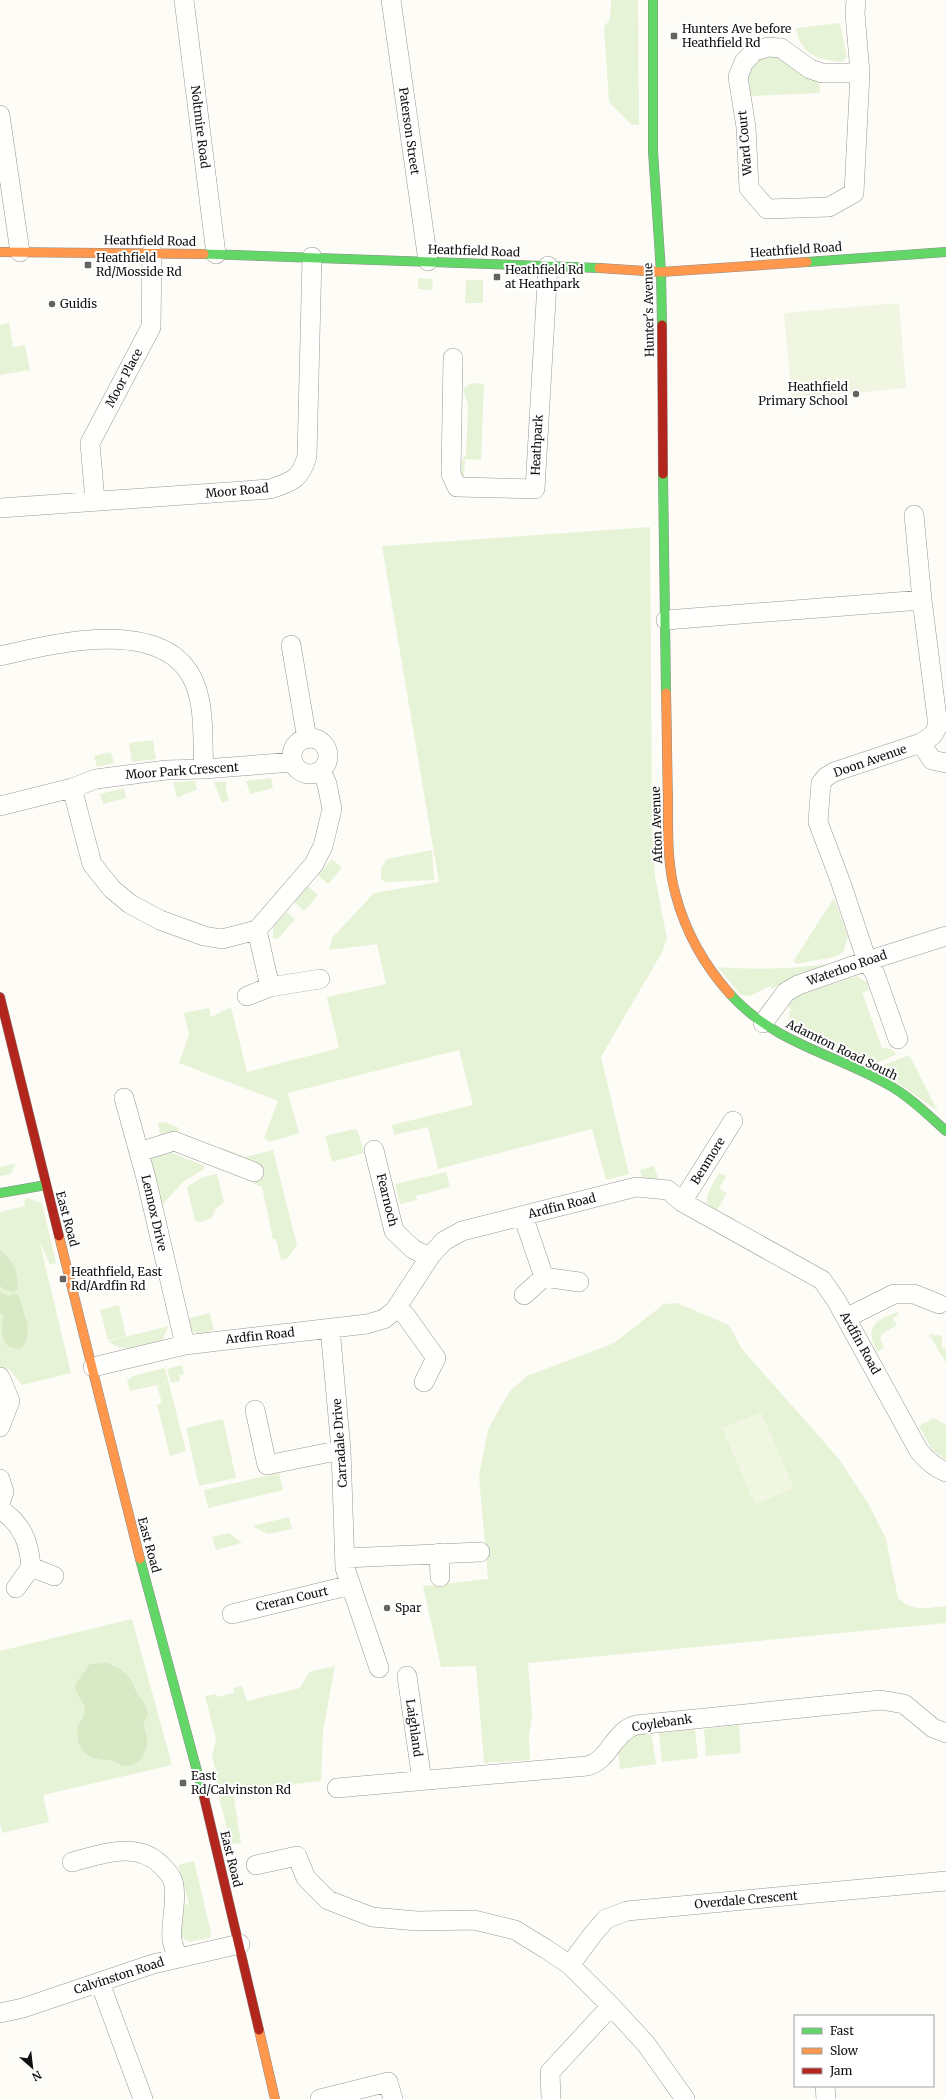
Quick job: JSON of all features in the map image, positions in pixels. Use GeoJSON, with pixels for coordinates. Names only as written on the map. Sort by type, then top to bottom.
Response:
{"type":"FeatureCollection","features":[{"type":"Feature","properties":{"kind":"street","name":"Noltmire Road"},"geometry":{"type":"LineString","coordinates":[[184,0],[216,254]]}},
{"type":"Feature","properties":{"kind":"street","name":"Paterson Street"},"geometry":{"type":"LineString","coordinates":[[391,0],[428,261]]}},
{"type":"Feature","properties":{"kind":"street","name":"Hunter's Avenue"},"geometry":{"type":"LineString","coordinates":[[653,0],[652,151],[661,272],[666,620]]}},
{"type":"Feature","properties":{"kind":"street","name":"Ward Court"},"geometry":{"type":"LineString","coordinates":[[856,0],[855,13],[860,73],[854,193],[828,207],[767,209],[749,188],[746,127],[738,77],[744,62],[755,51],[768,47],[781,48],[810,69],[822,73],[860,73]]}},
{"type":"Feature","properties":{"kind":"street"},"geometry":{"type":"LineString","coordinates":[[0,114],[20,252]]}},
{"type":"Feature","properties":{"kind":"street","name":"Heathfield Road"},"geometry":{"type":"LineString","coordinates":[[0,252],[152,252],[576,266],[661,272],[946,252]]}},
{"type":"Feature","properties":{"kind":"street","name":"Moor Place"},"geometry":{"type":"LineString","coordinates":[[95,501],[90,443],[151,327],[152,252]]}},
{"type":"Feature","properties":{"kind":"street","name":"Moor Road"},"geometry":{"type":"LineString","coordinates":[[0,508],[270,489],[291,483],[303,471],[307,456],[312,258]]}},
{"type":"Feature","properties":{"kind":"street","name":"Heathpark"},"geometry":{"type":"LineString","coordinates":[[453,358],[451,474],[457,488],[534,489],[548,266]]}},
{"type":"Feature","properties":{"kind":"street","name":"Doon Avenue"},"geometry":{"type":"LineString","coordinates":[[898,1040],[875,974],[866,961],[818,822],[821,783],[826,777],[834,772],[921,743],[933,735],[938,726],[922,600],[914,515]]}},
{"type":"Feature","properties":{"kind":"street"},"geometry":{"type":"LineString","coordinates":[[666,620],[922,600]]}},
{"type":"Feature","properties":{"kind":"street","name":"Afton Avenue"},"geometry":{"type":"LineString","coordinates":[[666,620],[668,840],[676,896],[684,922],[714,977],[746,1011],[763,1023]]}},
{"type":"Feature","properties":{"kind":"street"},"geometry":{"type":"LineString","coordinates":[[0,656],[73,640],[127,640],[160,649],[178,660],[190,674],[196,688],[200,708],[204,769]]}},
{"type":"Feature","properties":{"kind":"street"},"geometry":{"type":"LineString","coordinates":[[291,645],[307,739]]}},
{"type":"Feature","properties":{"kind":"street"},"geometry":{"type":"LineString","coordinates":[[317,739],[327,750],[328,758],[321,770],[312,774],[304,773],[293,762],[296,746],[302,740],[317,739]]}},
{"type":"Feature","properties":{"kind":"street"},"geometry":{"type":"LineString","coordinates":[[921,743],[932,760],[946,763]]}},
{"type":"Feature","properties":{"kind":"street","name":"Moor Park Crescent"},"geometry":{"type":"LineString","coordinates":[[0,806],[72,788],[96,779],[166,770],[204,769],[293,762]]}},
{"type":"Feature","properties":{"kind":"street"},"geometry":{"type":"LineString","coordinates":[[72,788],[92,864],[112,889],[130,904],[160,920],[204,936],[222,938],[257,930],[314,864],[323,846],[332,808],[327,784],[321,770]]}},
{"type":"Feature","properties":{"kind":"street"},"geometry":{"type":"LineString","coordinates":[[257,930],[270,987]]}},
{"type":"Feature","properties":{"kind":"street","name":"Waterloo Road"},"geometry":{"type":"LineString","coordinates":[[763,1023],[786,992],[798,985],[866,961],[946,936]]}},
{"type":"Feature","properties":{"kind":"street"},"geometry":{"type":"LineString","coordinates":[[247,996],[270,987],[320,979]]}},
{"type":"Feature","properties":{"kind":"street","name":"East Road"},"geometry":{"type":"LineString","coordinates":[[0,997],[46,1185],[93,1367],[131,1527],[194,1755],[240,1944],[275,2099]]}},
{"type":"Feature","properties":{"kind":"street","name":"Adamton Road South"},"geometry":{"type":"LineString","coordinates":[[763,1023],[792,1042],[886,1084],[908,1099],[946,1132]]}},
{"type":"Feature","properties":{"kind":"street","name":"Lennox Drive"},"geometry":{"type":"LineString","coordinates":[[124,1098],[139,1152],[185,1345]]}},
{"type":"Feature","properties":{"kind":"street","name":"Benmore"},"geometry":{"type":"LineString","coordinates":[[682,1202],[733,1121]]}},
{"type":"Feature","properties":{"kind":"street"},"geometry":{"type":"LineString","coordinates":[[139,1152],[174,1141],[254,1172]]}},
{"type":"Feature","properties":{"kind":"street","name":"Fearnoch"},"geometry":{"type":"LineString","coordinates":[[374,1150],[394,1231],[413,1249],[429,1257]]}},
{"type":"Feature","properties":{"kind":"street"},"geometry":{"type":"LineString","coordinates":[[0,1193],[46,1185]]}},
{"type":"Feature","properties":{"kind":"street","name":"Ardfin Road"},"geometry":{"type":"LineString","coordinates":[[93,1367],[185,1345],[367,1324],[384,1319],[397,1307],[429,1257],[444,1240],[462,1231],[636,1187],[668,1190],[682,1202],[822,1280],[846,1318],[919,1451],[926,1461],[936,1468],[946,1472]]}},
{"type":"Feature","properties":{"kind":"street"},"geometry":{"type":"LineString","coordinates":[[523,1216],[544,1277]]}},
{"type":"Feature","properties":{"kind":"street"},"geometry":{"type":"LineString","coordinates":[[544,1277],[579,1282]]}},
{"type":"Feature","properties":{"kind":"street"},"geometry":{"type":"LineString","coordinates":[[524,1295],[544,1277]]}},
{"type":"Feature","properties":{"kind":"street"},"geometry":{"type":"LineString","coordinates":[[846,1318],[894,1294],[914,1294],[939,1304]]}},
{"type":"Feature","properties":{"kind":"street"},"geometry":{"type":"LineString","coordinates":[[397,1307],[406,1316],[436,1358],[424,1382]]}},
{"type":"Feature","properties":{"kind":"street","name":"Carradale Drive"},"geometry":{"type":"LineString","coordinates":[[330,1328],[342,1450],[345,1568],[379,1668]]}},
{"type":"Feature","properties":{"kind":"street"},"geometry":{"type":"LineString","coordinates":[[0,1377],[10,1401],[0,1427]]}},
{"type":"Feature","properties":{"kind":"street"},"geometry":{"type":"LineString","coordinates":[[255,1410],[267,1465],[342,1450]]}},
{"type":"Feature","properties":{"kind":"street"},"geometry":{"type":"LineString","coordinates":[[0,1479],[4,1492],[0,1502]]}},
{"type":"Feature","properties":{"kind":"street"},"geometry":{"type":"LineString","coordinates":[[0,1509],[11,1517],[23,1533],[29,1548],[31,1567]]}},
{"type":"Feature","properties":{"kind":"street"},"geometry":{"type":"LineString","coordinates":[[345,1558],[480,1552]]}},
{"type":"Feature","properties":{"kind":"street"},"geometry":{"type":"LineString","coordinates":[[439,1553],[440,1577]]}},
{"type":"Feature","properties":{"kind":"street"},"geometry":{"type":"LineString","coordinates":[[31,1567],[54,1576]]}},
{"type":"Feature","properties":{"kind":"street"},"geometry":{"type":"LineString","coordinates":[[16,1588],[27,1570],[31,1567]]}},
{"type":"Feature","properties":{"kind":"street","name":"Creran Court"},"geometry":{"type":"LineString","coordinates":[[232,1614],[351,1585]]}},
{"type":"Feature","properties":{"kind":"street","name":"Laighland"},"geometry":{"type":"LineString","coordinates":[[407,1676],[422,1781]]}},
{"type":"Feature","properties":{"kind":"street","name":"Coylebank"},"geometry":{"type":"LineString","coordinates":[[337,1788],[594,1765],[622,1732],[628,1727],[636,1724],[881,1700],[904,1704],[933,1728],[946,1733]]}},
{"type":"Feature","properties":{"kind":"street"},"geometry":{"type":"LineString","coordinates":[[72,1862],[106,1853],[125,1851],[137,1851],[156,1859],[165,1869],[172,1881],[174,1917],[172,1939],[178,1958]]}},
{"type":"Feature","properties":{"kind":"street"},"geometry":{"type":"LineString","coordinates":[[256,1865],[297,1856],[306,1878],[328,1900],[372,1917],[417,1920],[474,1920],[515,1930],[570,1965],[646,2044],[685,2099]]}},
{"type":"Feature","properties":{"kind":"street","name":"Overdale Crescent"},"geometry":{"type":"LineString","coordinates":[[570,1965],[606,1919],[627,1911],[946,1881]]}},
{"type":"Feature","properties":{"kind":"street","name":"Calvinston Road"},"geometry":{"type":"LineString","coordinates":[[0,2013],[23,2008],[153,1964],[240,1944]]}},
{"type":"Feature","properties":{"kind":"street"},"geometry":{"type":"LineString","coordinates":[[100,1983],[143,2099]]}},
{"type":"Feature","properties":{"kind":"street"},"geometry":{"type":"LineString","coordinates":[[551,2099],[550,2072],[611,2006]]}},
{"type":"Feature","properties":{"kind":"street"},"geometry":{"type":"LineString","coordinates":[[320,2099],[388,2082],[393,2099]]}},
{"type":"Feature","properties":{"kind":"street"},"geometry":{"type":"LineString","coordinates":[[825,2087],[826,2099]]}},
{"type":"Feature","properties":{"kind":"green space"},"geometry":{"type":"Polygon","coordinates":[[[611,0],[638,0],[639,125],[632,125],[609,102],[604,27],[610,19],[611,0]]]}},
{"type":"Feature","properties":{"kind":"green space"},"geometry":{"type":"Polygon","coordinates":[[[840,23],[847,57],[842,62],[818,57],[806,50],[798,37],[796,28],[840,23]]]}},
{"type":"Feature","properties":{"kind":"green space"},"geometry":{"type":"Polygon","coordinates":[[[776,55],[819,80],[820,93],[751,96],[745,82],[745,74],[761,56],[776,55]]]}},
{"type":"Feature","properties":{"kind":"green space"},"geometry":{"type":"Polygon","coordinates":[[[418,278],[433,279],[432,290],[418,289],[418,278]]]}},
{"type":"Feature","properties":{"kind":"green space"},"geometry":{"type":"Polygon","coordinates":[[[466,280],[483,280],[483,303],[465,303],[466,280]]]}},
{"type":"Feature","properties":{"kind":"green space"},"geometry":{"type":"Polygon","coordinates":[[[899,303],[906,388],[792,399],[784,313],[899,303]]]}},
{"type":"Feature","properties":{"kind":"green space"},"geometry":{"type":"Polygon","coordinates":[[[9,323],[13,347],[25,345],[30,370],[0,375],[0,325],[9,323]]]}},
{"type":"Feature","properties":{"kind":"green space"},"geometry":{"type":"Polygon","coordinates":[[[471,383],[484,384],[481,460],[465,459],[464,477],[461,473],[461,463],[466,454],[468,404],[463,389],[471,383]]]}},
{"type":"Feature","properties":{"kind":"green space"},"geometry":{"type":"Polygon","coordinates":[[[650,527],[652,823],[655,876],[667,939],[661,954],[601,1057],[629,1174],[606,1180],[592,1129],[438,1169],[428,1127],[394,1135],[392,1125],[473,1105],[459,1050],[288,1093],[299,1133],[270,1142],[264,1138],[278,1101],[179,1063],[189,1035],[184,1013],[209,1008],[211,1017],[231,1007],[247,1072],[339,1048],[327,997],[386,984],[377,944],[329,950],[332,938],[374,893],[439,882],[382,546],[650,527]]]}},
{"type":"Feature","properties":{"kind":"green space"},"geometry":{"type":"Polygon","coordinates":[[[153,740],[156,759],[132,762],[129,743],[153,740]]]}},
{"type":"Feature","properties":{"kind":"green space"},"geometry":{"type":"Polygon","coordinates":[[[111,752],[114,763],[97,767],[94,756],[111,752]]]}},
{"type":"Feature","properties":{"kind":"green space"},"geometry":{"type":"Polygon","coordinates":[[[271,778],[273,788],[250,794],[246,781],[271,778]]]}},
{"type":"Feature","properties":{"kind":"green space"},"geometry":{"type":"Polygon","coordinates":[[[195,781],[197,789],[177,798],[173,782],[195,781]]]}},
{"type":"Feature","properties":{"kind":"green space"},"geometry":{"type":"Polygon","coordinates":[[[214,782],[226,782],[226,791],[229,800],[222,803],[214,782]]]}},
{"type":"Feature","properties":{"kind":"green space"},"geometry":{"type":"Polygon","coordinates":[[[124,788],[126,798],[103,804],[100,794],[124,788]]]}},
{"type":"Feature","properties":{"kind":"green space"},"geometry":{"type":"Polygon","coordinates":[[[432,850],[434,880],[384,882],[381,878],[381,869],[387,859],[432,850]]]}},
{"type":"Feature","properties":{"kind":"green space"},"geometry":{"type":"Polygon","coordinates":[[[332,859],[342,868],[328,884],[318,875],[332,859]]]}},
{"type":"Feature","properties":{"kind":"green space"},"geometry":{"type":"Polygon","coordinates":[[[308,886],[318,895],[304,911],[294,902],[308,886]]]}},
{"type":"Feature","properties":{"kind":"green space"},"geometry":{"type":"Polygon","coordinates":[[[834,898],[848,937],[843,952],[835,957],[796,964],[794,960],[834,898]]]}},
{"type":"Feature","properties":{"kind":"green space"},"geometry":{"type":"Polygon","coordinates":[[[287,912],[295,919],[279,938],[273,939],[273,927],[287,912]]]}},
{"type":"Feature","properties":{"kind":"green space"},"geometry":{"type":"Polygon","coordinates":[[[827,964],[827,967],[788,980],[772,989],[770,986],[750,996],[741,995],[717,967],[772,968],[827,964]]]}},
{"type":"Feature","properties":{"kind":"green space"},"geometry":{"type":"Polygon","coordinates":[[[857,976],[867,982],[870,990],[862,992],[882,1048],[891,1049],[897,1054],[871,1066],[795,1032],[790,1021],[789,1015],[791,1009],[787,1005],[791,999],[799,995],[857,976]]]}},
{"type":"Feature","properties":{"kind":"green space"},"geometry":{"type":"Polygon","coordinates":[[[909,1055],[938,1111],[876,1068],[909,1055]]]}},
{"type":"Feature","properties":{"kind":"green space"},"geometry":{"type":"Polygon","coordinates":[[[165,1122],[179,1128],[176,1136],[161,1139],[158,1123],[165,1122]]]}},
{"type":"Feature","properties":{"kind":"green space"},"geometry":{"type":"Polygon","coordinates":[[[355,1129],[358,1131],[364,1153],[332,1162],[325,1136],[355,1129]]]}},
{"type":"Feature","properties":{"kind":"green space"},"geometry":{"type":"Polygon","coordinates":[[[223,1148],[245,1157],[273,1150],[297,1245],[288,1258],[281,1260],[276,1239],[273,1239],[262,1187],[253,1184],[258,1170],[220,1155],[223,1148]]]}},
{"type":"Feature","properties":{"kind":"green space"},"geometry":{"type":"Polygon","coordinates":[[[170,1152],[205,1166],[203,1170],[184,1181],[161,1206],[149,1156],[170,1152]]]}},
{"type":"Feature","properties":{"kind":"green space"},"geometry":{"type":"Polygon","coordinates":[[[16,1163],[11,1174],[0,1176],[0,1167],[16,1163]]]}},
{"type":"Feature","properties":{"kind":"green space"},"geometry":{"type":"Polygon","coordinates":[[[654,1166],[659,1180],[643,1179],[640,1170],[654,1166]]]}},
{"type":"Feature","properties":{"kind":"green space"},"geometry":{"type":"Polygon","coordinates":[[[446,1172],[450,1187],[416,1196],[417,1200],[400,1204],[395,1184],[446,1172]]]}},
{"type":"Feature","properties":{"kind":"green space"},"geometry":{"type":"Polygon","coordinates":[[[719,1173],[726,1176],[719,1189],[727,1193],[717,1210],[735,1219],[733,1222],[715,1211],[707,1202],[709,1191],[719,1173]]]}},
{"type":"Feature","properties":{"kind":"green space"},"geometry":{"type":"Polygon","coordinates":[[[217,1174],[224,1202],[215,1210],[212,1218],[202,1222],[195,1221],[187,1187],[203,1177],[217,1174]]]}},
{"type":"Feature","properties":{"kind":"green space"},"geometry":{"type":"Polygon","coordinates":[[[28,1198],[42,1203],[56,1263],[50,1265],[39,1240],[71,1373],[22,1385],[9,1369],[0,1368],[0,1212],[25,1206],[24,1200],[28,1198]]]}},
{"type":"Feature","properties":{"kind":"green space"},"geometry":{"type":"Polygon","coordinates":[[[0,1250],[12,1263],[16,1272],[18,1289],[13,1292],[5,1290],[0,1286],[0,1250]]]}},
{"type":"Feature","properties":{"kind":"green space"},"geometry":{"type":"Polygon","coordinates":[[[0,1291],[8,1296],[14,1294],[19,1296],[28,1331],[25,1343],[20,1349],[9,1347],[4,1340],[2,1325],[4,1317],[0,1312],[0,1291]]]}},
{"type":"Feature","properties":{"kind":"green space"},"geometry":{"type":"Polygon","coordinates":[[[677,1303],[729,1325],[742,1349],[839,1459],[869,1505],[886,1539],[898,1598],[909,1605],[920,1608],[946,1606],[946,1623],[528,1663],[532,1716],[529,1735],[530,1760],[484,1763],[476,1666],[441,1667],[423,1586],[488,1579],[479,1476],[488,1430],[511,1390],[527,1376],[614,1343],[664,1304],[677,1303]]]}},
{"type":"Feature","properties":{"kind":"green space"},"geometry":{"type":"Polygon","coordinates":[[[119,1305],[126,1336],[108,1340],[100,1310],[119,1305]]]}},
{"type":"Feature","properties":{"kind":"green space"},"geometry":{"type":"Polygon","coordinates":[[[898,1312],[899,1314],[893,1318],[897,1325],[882,1334],[880,1339],[884,1348],[877,1352],[872,1336],[874,1326],[883,1318],[898,1312]]]}},
{"type":"Feature","properties":{"kind":"green space"},"geometry":{"type":"Polygon","coordinates":[[[210,1313],[214,1330],[199,1334],[190,1330],[186,1319],[210,1313]]]}},
{"type":"Feature","properties":{"kind":"green space"},"geometry":{"type":"Polygon","coordinates":[[[169,1326],[162,1340],[141,1346],[127,1348],[120,1347],[108,1341],[169,1326]]]}},
{"type":"Feature","properties":{"kind":"green space"},"geometry":{"type":"Polygon","coordinates":[[[929,1334],[942,1336],[942,1348],[946,1349],[946,1363],[929,1334]]]}},
{"type":"Feature","properties":{"kind":"green space"},"geometry":{"type":"Polygon","coordinates":[[[182,1365],[184,1374],[179,1375],[180,1381],[171,1383],[167,1369],[182,1365]]]}},
{"type":"Feature","properties":{"kind":"green space"},"geometry":{"type":"Polygon","coordinates":[[[165,1368],[186,1451],[170,1456],[157,1405],[162,1403],[157,1386],[167,1383],[130,1391],[127,1381],[133,1376],[165,1368]]]}},
{"type":"Feature","properties":{"kind":"green space"},"geometry":{"type":"Polygon","coordinates":[[[761,1412],[794,1488],[755,1505],[722,1428],[761,1412]]]}},
{"type":"Feature","properties":{"kind":"green space"},"geometry":{"type":"Polygon","coordinates":[[[934,1418],[946,1425],[946,1460],[932,1450],[919,1426],[934,1418]]]}},
{"type":"Feature","properties":{"kind":"green space"},"geometry":{"type":"Polygon","coordinates":[[[223,1419],[236,1478],[199,1486],[186,1428],[223,1419]]]}},
{"type":"Feature","properties":{"kind":"green space"},"geometry":{"type":"Polygon","coordinates":[[[279,1473],[283,1490],[208,1508],[204,1490],[279,1473]]]}},
{"type":"Feature","properties":{"kind":"green space"},"geometry":{"type":"Polygon","coordinates":[[[289,1517],[292,1529],[268,1534],[252,1526],[289,1517]]]}},
{"type":"Feature","properties":{"kind":"green space"},"geometry":{"type":"Polygon","coordinates":[[[229,1533],[242,1543],[216,1550],[212,1537],[229,1533]]]}},
{"type":"Feature","properties":{"kind":"green space"},"geometry":{"type":"Polygon","coordinates":[[[132,1619],[172,1765],[43,1795],[49,1822],[2,1833],[0,1822],[0,1651],[132,1619]]]}},
{"type":"Feature","properties":{"kind":"green space"},"geometry":{"type":"Polygon","coordinates":[[[107,1663],[120,1669],[131,1679],[137,1694],[145,1704],[148,1714],[143,1725],[147,1738],[145,1752],[138,1762],[132,1765],[124,1766],[111,1760],[92,1757],[82,1749],[78,1743],[78,1726],[85,1711],[75,1685],[90,1664],[107,1663]]]}},
{"type":"Feature","properties":{"kind":"green space"},"geometry":{"type":"Polygon","coordinates":[[[335,1666],[323,1731],[321,1781],[233,1791],[241,1843],[231,1844],[213,1774],[216,1772],[212,1757],[216,1739],[205,1696],[216,1694],[217,1697],[234,1693],[233,1688],[242,1686],[247,1701],[300,1688],[309,1672],[335,1666]]]}},
{"type":"Feature","properties":{"kind":"green space"},"geometry":{"type":"Polygon","coordinates":[[[739,1725],[741,1753],[706,1756],[704,1729],[739,1725]]]}},
{"type":"Feature","properties":{"kind":"green space"},"geometry":{"type":"Polygon","coordinates":[[[695,1729],[698,1758],[662,1762],[659,1733],[695,1729]]]}},
{"type":"Feature","properties":{"kind":"green space"},"geometry":{"type":"Polygon","coordinates":[[[651,1732],[656,1764],[620,1769],[618,1752],[634,1734],[651,1732]]]}},
{"type":"Feature","properties":{"kind":"green space"},"geometry":{"type":"Polygon","coordinates":[[[194,1861],[211,1937],[190,1942],[179,1936],[181,1906],[189,1904],[178,1865],[194,1861]]]}},
{"type":"Feature","properties":{"kind":"traffic: fast"},"geometry":{"type":"LineString","coordinates":[[653,0],[653,151],[661,272],[662,325]]}},
{"type":"Feature","properties":{"kind":"traffic: fast"},"geometry":{"type":"LineString","coordinates":[[807,262],[946,252]]}},
{"type":"Feature","properties":{"kind":"traffic: fast"},"geometry":{"type":"LineString","coordinates":[[204,254],[599,268]]}},
{"type":"Feature","properties":{"kind":"traffic: fast"},"geometry":{"type":"LineString","coordinates":[[663,474],[666,693]]}},
{"type":"Feature","properties":{"kind":"traffic: fast"},"geometry":{"type":"LineString","coordinates":[[730,994],[747,1011],[785,1036],[804,1046],[866,1073],[903,1094],[946,1131]]}},
{"type":"Feature","properties":{"kind":"traffic: fast"},"geometry":{"type":"LineString","coordinates":[[0,1193],[46,1185]]}},
{"type":"Feature","properties":{"kind":"traffic: fast"},"geometry":{"type":"LineString","coordinates":[[140,1559],[204,1797]]}},
{"type":"Feature","properties":{"kind":"traffic: slow"},"geometry":{"type":"LineString","coordinates":[[0,252],[204,254]]}},
{"type":"Feature","properties":{"kind":"traffic: slow"},"geometry":{"type":"LineString","coordinates":[[599,268],[661,272],[807,262]]}},
{"type":"Feature","properties":{"kind":"traffic: slow"},"geometry":{"type":"LineString","coordinates":[[666,693],[668,836],[673,884],[680,910],[697,948],[712,972],[730,994]]}},
{"type":"Feature","properties":{"kind":"traffic: slow"},"geometry":{"type":"LineString","coordinates":[[59,1236],[140,1559]]}},
{"type":"Feature","properties":{"kind":"traffic: slow"},"geometry":{"type":"LineString","coordinates":[[259,2030],[275,2099]]}},
{"type":"Feature","properties":{"kind":"traffic: jam"},"geometry":{"type":"LineString","coordinates":[[662,325],[663,474]]}},
{"type":"Feature","properties":{"kind":"traffic: jam"},"geometry":{"type":"LineString","coordinates":[[0,997],[59,1236]]}},
{"type":"Feature","properties":{"kind":"traffic: jam"},"geometry":{"type":"LineString","coordinates":[[204,1797],[259,2030]]}},
{"type":"Feature","properties":{"kind":"place","name":"Hunters Ave before Heathfield Rd"},"geometry":{"type":"Point","coordinates":[674,36]}},
{"type":"Feature","properties":{"kind":"place","name":"Heathfield Rd/Mosside Rd"},"geometry":{"type":"Point","coordinates":[88,265]}},
{"type":"Feature","properties":{"kind":"place","name":"Heathfield Rd at Heathpark"},"geometry":{"type":"Point","coordinates":[497,277]}},
{"type":"Feature","properties":{"kind":"place","name":"Guidis"},"geometry":{"type":"Point","coordinates":[52,304]}},
{"type":"Feature","properties":{"kind":"place","name":"Heathfield Primary School"},"geometry":{"type":"Point","coordinates":[856,394]}},
{"type":"Feature","properties":{"kind":"place","name":"Heathfield, East Rd/Ardfin Rd"},"geometry":{"type":"Point","coordinates":[63,1279]}},
{"type":"Feature","properties":{"kind":"place","name":"Spar"},"geometry":{"type":"Point","coordinates":[387,1608]}},
{"type":"Feature","properties":{"kind":"place","name":"East Rd/Calvinston Rd"},"geometry":{"type":"Point","coordinates":[183,1783]}}]}
